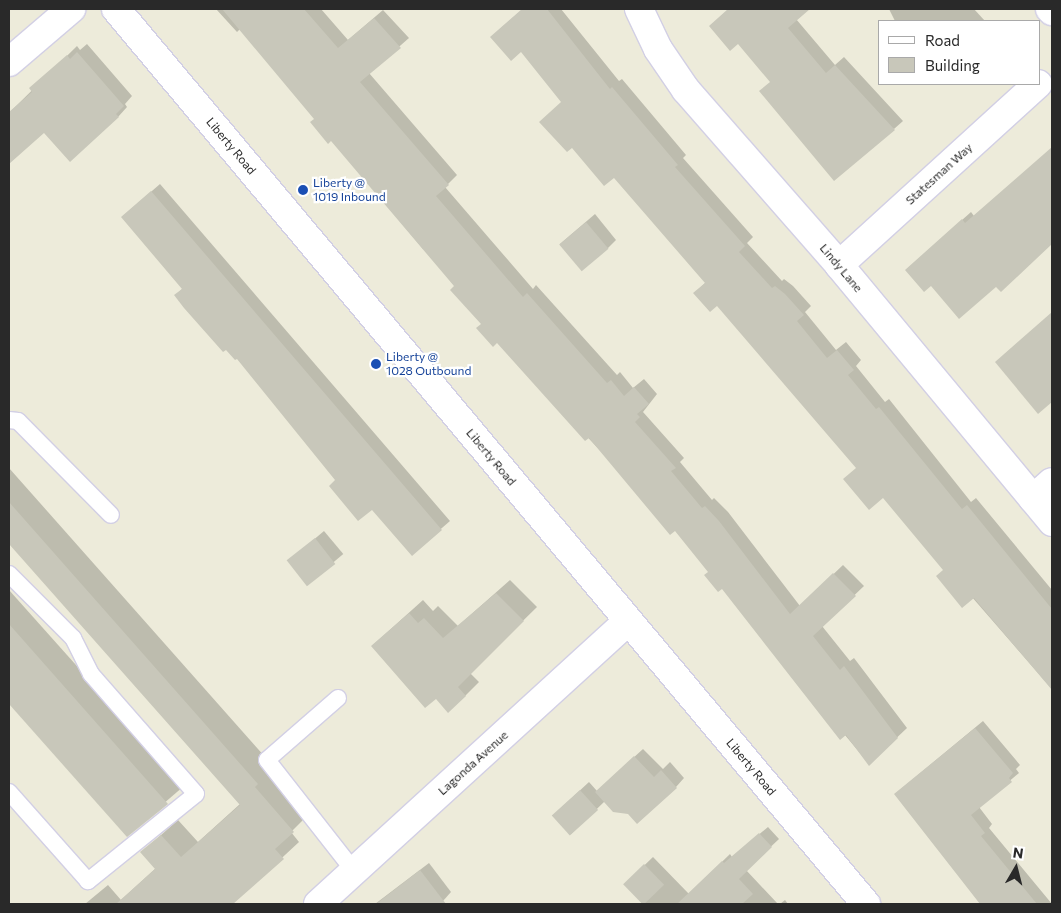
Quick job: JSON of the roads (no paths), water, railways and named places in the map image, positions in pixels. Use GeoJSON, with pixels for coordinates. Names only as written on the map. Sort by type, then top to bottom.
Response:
{"type":"FeatureCollection","features":[{"type":"Feature","properties":{"kind":"street"},"geometry":{"type":"LineString","coordinates":[[9,62],[70,9]]}},
{"type":"Feature","properties":{"kind":"street","name":"Liberty Road"},"geometry":{"type":"LineString","coordinates":[[116,9],[866,904]]}},
{"type":"Feature","properties":{"kind":"street","name":"Lindy Lane"},"geometry":{"type":"LineString","coordinates":[[639,9],[658,49],[686,90],[840,265],[1043,490],[1052,522]]}},
{"type":"Feature","properties":{"kind":"street","name":"Statesman Way"},"geometry":{"type":"LineString","coordinates":[[1041,81],[1052,71]]}},
{"type":"Feature","properties":{"kind":"street","name":"Statesman Way"},"geometry":{"type":"LineString","coordinates":[[840,265],[1037,85]]}},
{"type":"Feature","properties":{"kind":"street","name":"Lagonda Avenue"},"geometry":{"type":"LineString","coordinates":[[318,904],[628,621]]}},
{"type":"Feature","properties":{"kind":"lane"},"geometry":{"type":"LineString","coordinates":[[9,420],[18,421],[111,515]]}},
{"type":"Feature","properties":{"kind":"lane"},"geometry":{"type":"LineString","coordinates":[[9,574],[74,638],[91,674],[196,794],[88,881],[9,792]]}},
{"type":"Feature","properties":{"kind":"lane"},"geometry":{"type":"LineString","coordinates":[[338,698],[267,760],[354,871]]}},
{"type":"Feature","properties":{"kind":"place","name":"Liberty @ 1019 Inbound"},"geometry":{"type":"Point","coordinates":[303,190]}},
{"type":"Feature","properties":{"kind":"place","name":"Liberty @ 1028 Outbound"},"geometry":{"type":"Point","coordinates":[376,364]}}]}
